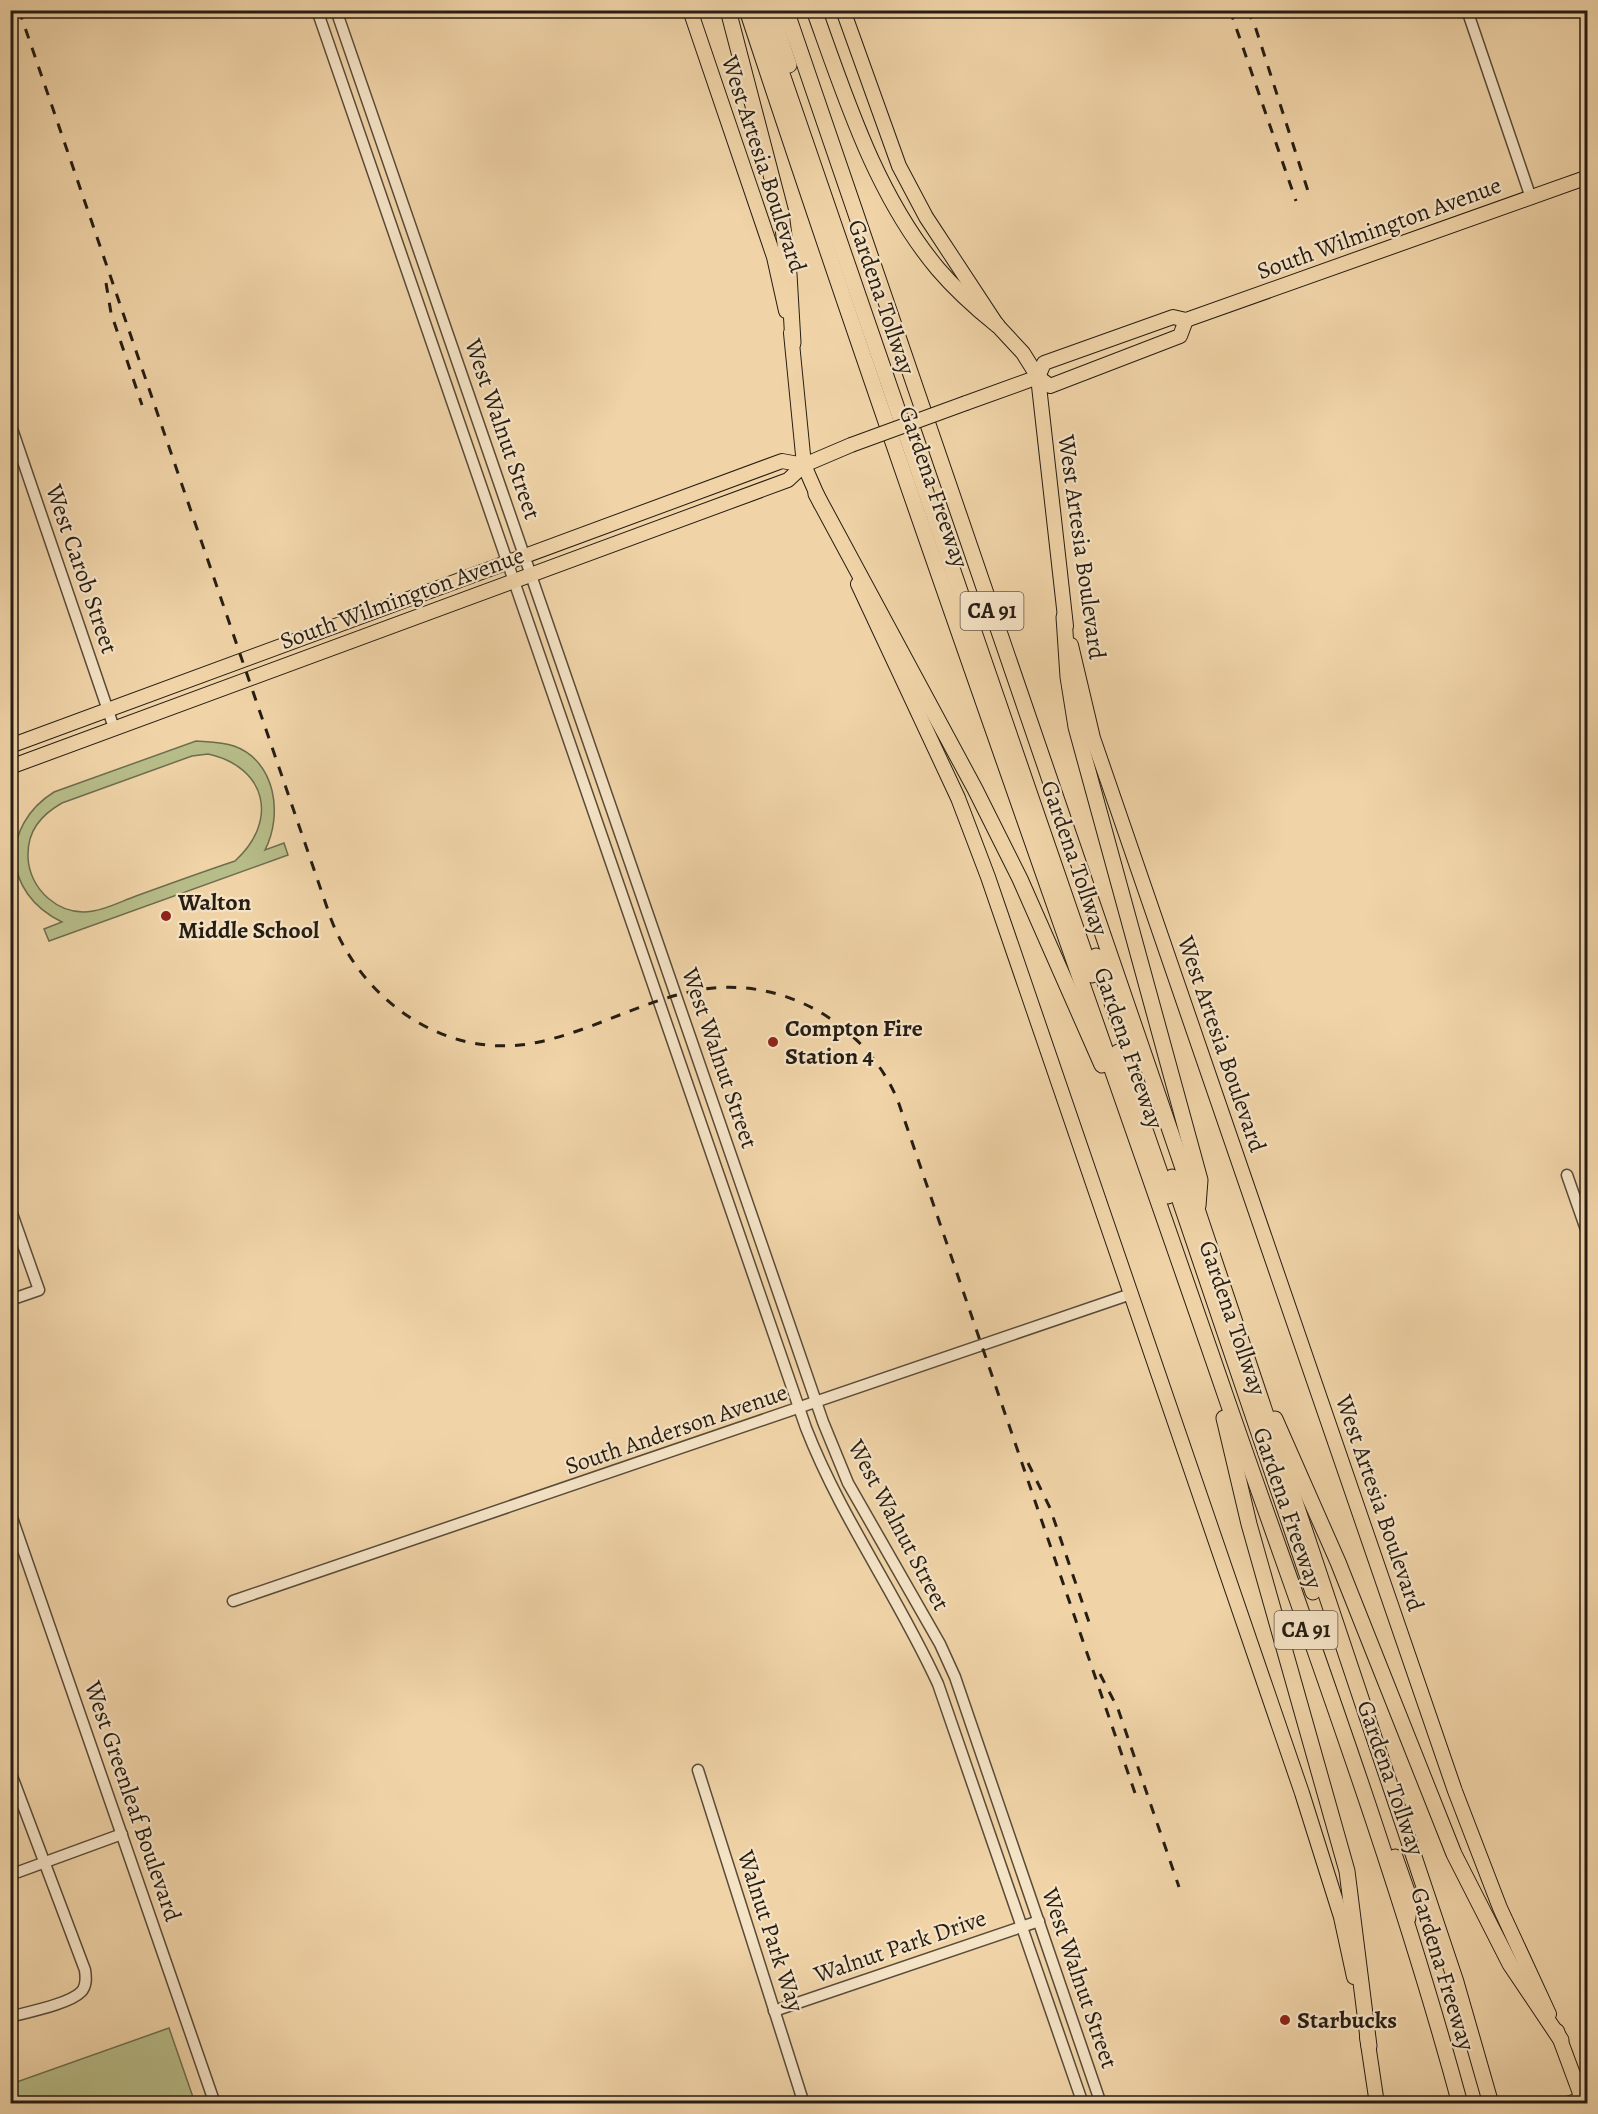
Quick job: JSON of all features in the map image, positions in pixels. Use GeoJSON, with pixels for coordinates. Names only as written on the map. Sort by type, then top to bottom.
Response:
{"type":"FeatureCollection","features":[{"type":"Feature","properties":{"kind":"highway"},"geometry":{"type":"LineString","coordinates":[[728,10],[781,213],[789,274],[793,343]]}},
{"type":"Feature","properties":{"kind":"highway","name":"Gardena Freeway"},"geometry":{"type":"LineString","coordinates":[[747,10],[1004,763],[1090,1001],[1407,1927],[1434,2007],[1460,2103]]}},
{"type":"Feature","properties":{"kind":"highway","name":"Gardena Tollway"},"geometry":{"type":"LineString","coordinates":[[760,10],[1409,1897],[1407,1927]]}},
{"type":"Feature","properties":{"kind":"highway","name":"Gardena Tollway"},"geometry":{"type":"LineString","coordinates":[[771,10],[1353,1711],[1371,1732]]}},
{"type":"Feature","properties":{"kind":"highway","name":"Gardena Freeway"},"geometry":{"type":"LineString","coordinates":[[786,10],[1198,1212],[1456,1982],[1491,2103]]}},
{"type":"Feature","properties":{"kind":"highway"},"geometry":{"type":"LineString","coordinates":[[814,10],[847,104],[878,173],[910,229],[938,268],[997,326]]}},
{"type":"Feature","properties":{"kind":"highway"},"geometry":{"type":"LineString","coordinates":[[816,494],[975,789],[1015,869],[1075,1000],[1152,1183]]}},
{"type":"Feature","properties":{"kind":"highway"},"geometry":{"type":"LineString","coordinates":[[1064,617],[1068,677],[1077,727],[1200,1180],[1198,1212]]}},
{"type":"Feature","properties":{"kind":"highway"},"geometry":{"type":"LineString","coordinates":[[1236,1331],[1338,1562],[1454,1854],[1510,1964],[1561,2040]]}},
{"type":"Feature","properties":{"kind":"highway"},"geometry":{"type":"LineString","coordinates":[[1204,1333],[1249,1524],[1347,1871],[1369,2046]]}},
{"type":"Feature","properties":{"kind":"main road","name":"West Artesia Boulevard"},"geometry":{"type":"LineString","coordinates":[[690,10],[774,257],[793,343],[804,465],[958,798],[988,877],[1295,1772],[1341,1917],[1369,2046],[1377,2103]]}},
{"type":"Feature","properties":{"kind":"main road","name":"West Artesia Boulevard"},"geometry":{"type":"LineString","coordinates":[[843,10],[899,166],[926,217],[997,326],[1023,352],[1038,377],[1064,617],[1093,738],[1452,1780],[1509,1927],[1561,2040],[1585,2099]]}},
{"type":"Feature","properties":{"kind":"main road","name":"South Wilmington Avenue"},"geometry":{"type":"LineString","coordinates":[[10,767],[788,480],[804,465],[851,445],[1038,377],[1044,363],[1173,317],[1186,321],[1587,177]]}},
{"type":"Feature","properties":{"kind":"main road","name":"South Wilmington Avenue"},"geometry":{"type":"LineString","coordinates":[[1038,377],[1050,386],[1180,336],[1186,321]]}},
{"type":"Feature","properties":{"kind":"main road","name":"South Wilmington Avenue"},"geometry":{"type":"LineString","coordinates":[[10,746],[782,461],[804,465]]}},
{"type":"Feature","properties":{"kind":"main road"},"geometry":{"type":"LineString","coordinates":[[1567,2103],[1585,2099]]}},
{"type":"Feature","properties":{"kind":"street","name":"West Walnut Street"},"geometry":{"type":"LineString","coordinates":[[317,10],[800,1409],[832,1490],[924,1653],[938,1684],[1083,2103]]}},
{"type":"Feature","properties":{"kind":"street","name":"West Walnut Street"},"geometry":{"type":"LineString","coordinates":[[336,10],[817,1403],[848,1484],[940,1644],[955,1677],[1101,2103]]}},
{"type":"Feature","properties":{"kind":"street"},"geometry":{"type":"LineString","coordinates":[[1467,10],[1531,198]]}},
{"type":"Feature","properties":{"kind":"street"},"geometry":{"type":"LineString","coordinates":[[376,181],[393,175]]}},
{"type":"Feature","properties":{"kind":"street"},"geometry":{"type":"LineString","coordinates":[[392,227],[409,221]]}},
{"type":"Feature","properties":{"kind":"street"},"geometry":{"type":"LineString","coordinates":[[409,275],[426,270]]}},
{"type":"Feature","properties":{"kind":"street"},"geometry":{"type":"LineString","coordinates":[[428,330],[444,324]]}},
{"type":"Feature","properties":{"kind":"street"},"geometry":{"type":"LineString","coordinates":[[442,372],[459,366]]}},
{"type":"Feature","properties":{"kind":"street"},"geometry":{"type":"LineString","coordinates":[[461,426],[477,420]]}},
{"type":"Feature","properties":{"kind":"street","name":"West Carob Street"},"geometry":{"type":"LineString","coordinates":[[10,423],[114,728]]}},
{"type":"Feature","properties":{"kind":"street"},"geometry":{"type":"LineString","coordinates":[[1567,1175],[1587,1235]]}},
{"type":"Feature","properties":{"kind":"street"},"geometry":{"type":"LineString","coordinates":[[10,1208],[39,1290],[10,1300]]}},
{"type":"Feature","properties":{"kind":"street","name":"South Anderson Avenue"},"geometry":{"type":"LineString","coordinates":[[233,1601],[1131,1294]]}},
{"type":"Feature","properties":{"kind":"street","name":"West Greenleaf Boulevard"},"geometry":{"type":"LineString","coordinates":[[10,1512],[215,2103]]}},
{"type":"Feature","properties":{"kind":"street","name":"Walnut Park Way"},"geometry":{"type":"LineString","coordinates":[[698,1770],[804,2103]]}},
{"type":"Feature","properties":{"kind":"street"},"geometry":{"type":"LineString","coordinates":[[10,1771],[86,1970],[87,1980],[83,1991],[73,1997],[10,2018]]}},
{"type":"Feature","properties":{"kind":"street"},"geometry":{"type":"LineString","coordinates":[[10,1875],[122,1834]]}},
{"type":"Feature","properties":{"kind":"street","name":"Walnut Park Drive"},"geometry":{"type":"LineString","coordinates":[[774,2011],[1039,1921]]}},
{"type":"Feature","properties":{"kind":"green space"},"geometry":{"type":"Polygon","coordinates":[[[196,741],[234,746],[248,753],[259,764],[272,790],[274,821],[265,850],[284,843],[288,855],[49,941],[44,929],[62,922],[42,909],[28,894],[19,877],[15,859],[17,840],[24,823],[36,806],[54,792],[196,741]],[[208,754],[192,756],[62,803],[54,808],[37,825],[28,848],[30,869],[40,890],[58,905],[69,910],[93,911],[235,861],[249,845],[258,829],[261,813],[260,797],[254,783],[243,771],[228,761],[208,754]]]}},
{"type":"Feature","properties":{"kind":"green space"},"geometry":{"type":"Polygon","coordinates":[[[169,2028],[195,2103],[11,2103],[11,2084],[169,2028]]]}},
{"type":"Feature","properties":{"kind":"railway"},"geometry":{"type":"LineString","coordinates":[[19,10],[331,919],[345,949],[364,976],[387,1000],[412,1019],[441,1034],[472,1043],[505,1046],[539,1042],[679,995],[699,990],[730,987],[761,990],[790,998],[818,1011],[843,1028],[865,1049],[884,1074],[898,1101],[1137,1799]]}},
{"type":"Feature","properties":{"kind":"railway"},"geometry":{"type":"LineString","coordinates":[[1230,10],[1296,201]]}},
{"type":"Feature","properties":{"kind":"railway"},"geometry":{"type":"LineString","coordinates":[[1247,10],[1255,26],[1308,191]]}},
{"type":"Feature","properties":{"kind":"railway"},"geometry":{"type":"LineString","coordinates":[[106,283],[111,313],[142,405]]}},
{"type":"Feature","properties":{"kind":"railway"},"geometry":{"type":"LineString","coordinates":[[1028,1463],[1050,1508],[1091,1628]]}},
{"type":"Feature","properties":{"kind":"railway"},"geometry":{"type":"LineString","coordinates":[[1100,1674],[1118,1709],[1179,1887]]}},
{"type":"Feature","properties":{"kind":"place","name":"Walton Middle School"},"geometry":{"type":"Point","coordinates":[166,916]}},
{"type":"Feature","properties":{"kind":"place","name":"Compton Fire Station 4"},"geometry":{"type":"Point","coordinates":[773,1042]}},
{"type":"Feature","properties":{"kind":"place","name":"Starbucks"},"geometry":{"type":"Point","coordinates":[1285,2020]}}]}
